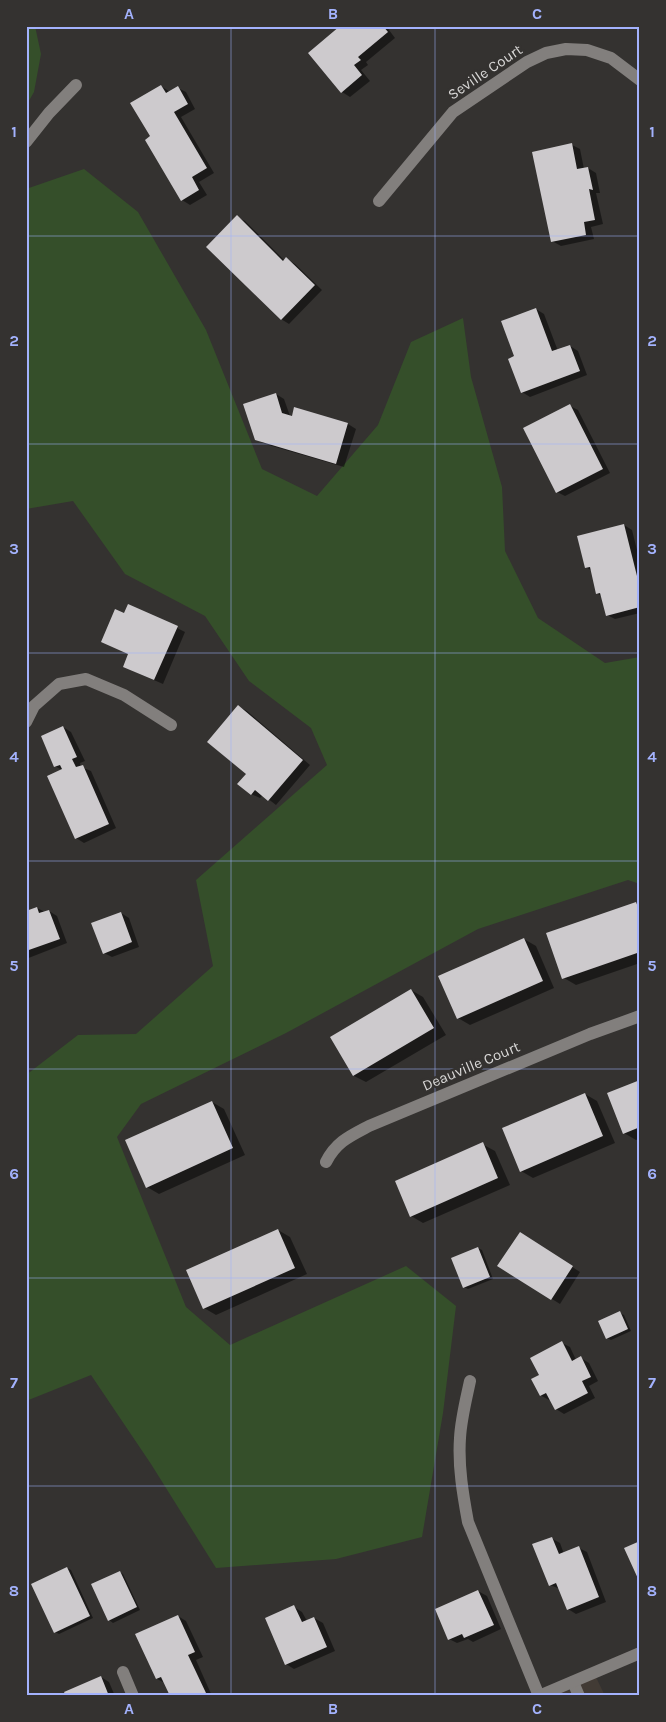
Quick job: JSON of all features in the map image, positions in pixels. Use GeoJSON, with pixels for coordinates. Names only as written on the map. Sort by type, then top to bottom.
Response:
{"type":"FeatureCollection","features":[{"type":"Feature","properties":{"kind":"street","name":"Seville Court"},"geometry":{"type":"LineString","coordinates":[[379,200],[453,112],[527,62],[546,52],[566,49],[587,50],[612,58],[640,80]]}},
{"type":"Feature","properties":{"kind":"street"},"geometry":{"type":"LineString","coordinates":[[26,142],[49,113],[76,85]]}},
{"type":"Feature","properties":{"kind":"street"},"geometry":{"type":"LineString","coordinates":[[26,722],[34,706],[59,684],[86,679],[124,695],[170,725]]}},
{"type":"Feature","properties":{"kind":"street","name":"Deauville Court"},"geometry":{"type":"LineString","coordinates":[[326,1162],[332,1150],[345,1138],[369,1126],[590,1034],[640,1016]]}},
{"type":"Feature","properties":{"kind":"street"},"geometry":{"type":"LineString","coordinates":[[470,1381],[460,1438],[461,1478],[468,1522],[539,1696],[640,1653]]}},
{"type":"Feature","properties":{"kind":"street"},"geometry":{"type":"LineString","coordinates":[[123,1672],[133,1696]]}},
{"type":"Feature","properties":{"kind":"street"},"geometry":{"type":"LineString","coordinates":[[574,1682],[579,1696]]}},
{"type":"Feature","properties":{"kind":"shaded area"},"geometry":{"type":"Polygon","coordinates":[[[594,1673],[605,1696],[539,1696],[594,1673]]]}},
{"type":"Feature","properties":{"kind":"green space"},"geometry":{"type":"Polygon","coordinates":[[[26,26],[35,26],[41,54],[34,92],[26,106],[26,26]]]}},
{"type":"Feature","properties":{"kind":"green space"},"geometry":{"type":"Polygon","coordinates":[[[84,169],[138,212],[206,330],[262,469],[317,496],[378,425],[411,342],[463,318],[471,377],[502,487],[505,551],[538,618],[605,663],[640,657],[640,884],[628,880],[478,929],[286,1033],[141,1104],[117,1137],[186,1307],[230,1345],[406,1266],[456,1306],[443,1413],[422,1537],[336,1559],[216,1568],[151,1464],[91,1375],[26,1401],[26,1075],[78,1035],[136,1034],[213,966],[196,880],[327,765],[311,728],[249,681],[205,616],[125,574],[73,501],[26,509],[26,189],[84,169]]]}},
{"type":"Feature","properties":{"kind":"building"},"geometry":{"type":"Polygon","coordinates":[[[340,26],[383,26],[388,32],[358,57],[361,60],[354,65],[362,75],[341,93],[308,53],[340,26]]]}},
{"type":"Feature","properties":{"kind":"building"},"geometry":{"type":"Polygon","coordinates":[[[161,85],[166,93],[178,86],[188,104],[174,112],[207,168],[192,177],[199,190],[181,201],[145,140],[150,136],[130,103],[161,85]]]}},
{"type":"Feature","properties":{"kind":"building"},"geometry":{"type":"Polygon","coordinates":[[[572,143],[577,169],[588,167],[593,190],[589,189],[595,220],[584,222],[586,235],[551,242],[532,152],[572,143]]]}},
{"type":"Feature","properties":{"kind":"building"},"geometry":{"type":"Polygon","coordinates":[[[237,215],[283,261],[286,257],[315,285],[281,320],[206,247],[237,215]]]}},
{"type":"Feature","properties":{"kind":"building"},"geometry":{"type":"Polygon","coordinates":[[[536,308],[552,351],[570,345],[580,371],[521,393],[508,359],[514,356],[501,321],[536,308]]]}},
{"type":"Feature","properties":{"kind":"building"},"geometry":{"type":"Polygon","coordinates":[[[276,393],[282,413],[292,416],[294,407],[348,423],[336,464],[255,440],[243,404],[276,393]]]}},
{"type":"Feature","properties":{"kind":"building"},"geometry":{"type":"Polygon","coordinates":[[[570,404],[603,469],[556,493],[523,428],[570,404]]]}},
{"type":"Feature","properties":{"kind":"building"},"geometry":{"type":"Polygon","coordinates":[[[624,524],[640,588],[640,607],[606,616],[600,593],[596,594],[590,567],[585,568],[577,536],[624,524]]]}},
{"type":"Feature","properties":{"kind":"building"},"geometry":{"type":"Polygon","coordinates":[[[128,604],[178,626],[154,680],[123,667],[128,654],[101,642],[115,609],[124,613],[128,604]]]}},
{"type":"Feature","properties":{"kind":"building"},"geometry":{"type":"Polygon","coordinates":[[[238,705],[303,760],[268,801],[255,790],[251,795],[237,784],[246,774],[207,742],[238,705]]]}},
{"type":"Feature","properties":{"kind":"building"},"geometry":{"type":"Polygon","coordinates":[[[63,726],[77,757],[72,759],[76,767],[83,765],[109,824],[75,839],[47,776],[62,769],[60,765],[54,767],[41,736],[63,726]]]}},
{"type":"Feature","properties":{"kind":"building"},"geometry":{"type":"Polygon","coordinates":[[[636,902],[640,912],[640,952],[562,979],[546,933],[636,902]]]}},
{"type":"Feature","properties":{"kind":"building"},"geometry":{"type":"Polygon","coordinates":[[[37,907],[39,913],[49,910],[60,939],[26,951],[26,911],[37,907]]]}},
{"type":"Feature","properties":{"kind":"building"},"geometry":{"type":"Polygon","coordinates":[[[121,912],[132,942],[103,954],[91,923],[121,912]]]}},
{"type":"Feature","properties":{"kind":"building"},"geometry":{"type":"Polygon","coordinates":[[[524,938],[543,981],[457,1019],[438,976],[524,938]]]}},
{"type":"Feature","properties":{"kind":"building"},"geometry":{"type":"Polygon","coordinates":[[[411,989],[434,1028],[353,1076],[330,1037],[411,989]]]}},
{"type":"Feature","properties":{"kind":"building"},"geometry":{"type":"Polygon","coordinates":[[[640,1080],[640,1127],[623,1134],[607,1093],[640,1080]]]}},
{"type":"Feature","properties":{"kind":"building"},"geometry":{"type":"Polygon","coordinates":[[[585,1093],[603,1136],[520,1172],[502,1128],[585,1093]]]}},
{"type":"Feature","properties":{"kind":"building"},"geometry":{"type":"Polygon","coordinates":[[[212,1101],[233,1148],[146,1188],[125,1140],[212,1101]]]}},
{"type":"Feature","properties":{"kind":"building"},"geometry":{"type":"Polygon","coordinates":[[[483,1142],[498,1178],[410,1217],[395,1181],[483,1142]]]}},
{"type":"Feature","properties":{"kind":"building"},"geometry":{"type":"Polygon","coordinates":[[[278,1229],[295,1268],[203,1309],[186,1270],[278,1229]]]}},
{"type":"Feature","properties":{"kind":"building"},"geometry":{"type":"Polygon","coordinates":[[[520,1232],[573,1266],[551,1300],[497,1266],[520,1232]]]}},
{"type":"Feature","properties":{"kind":"building"},"geometry":{"type":"Polygon","coordinates":[[[478,1247],[490,1277],[463,1288],[451,1258],[478,1247]]]}},
{"type":"Feature","properties":{"kind":"building"},"geometry":{"type":"Polygon","coordinates":[[[620,1311],[628,1329],[606,1339],[598,1321],[620,1311]]]}},
{"type":"Feature","properties":{"kind":"building"},"geometry":{"type":"Polygon","coordinates":[[[562,1341],[572,1361],[581,1356],[591,1377],[582,1381],[588,1393],[555,1410],[546,1393],[540,1396],[531,1379],[539,1375],[530,1358],[562,1341]]]}},
{"type":"Feature","properties":{"kind":"building"},"geometry":{"type":"Polygon","coordinates":[[[552,1537],[559,1554],[579,1546],[599,1597],[567,1610],[556,1583],[549,1586],[532,1544],[552,1537]]]}},
{"type":"Feature","properties":{"kind":"building"},"geometry":{"type":"Polygon","coordinates":[[[640,1541],[640,1583],[624,1548],[640,1541]]]}},
{"type":"Feature","properties":{"kind":"building"},"geometry":{"type":"Polygon","coordinates":[[[67,1567],[90,1616],[54,1633],[31,1584],[67,1567]]]}},
{"type":"Feature","properties":{"kind":"building"},"geometry":{"type":"Polygon","coordinates":[[[120,1571],[137,1607],[108,1621],[91,1584],[120,1571]]]}},
{"type":"Feature","properties":{"kind":"building"},"geometry":{"type":"Polygon","coordinates":[[[478,1590],[494,1625],[464,1638],[462,1634],[448,1640],[435,1609],[478,1590]]]}},
{"type":"Feature","properties":{"kind":"building"},"geometry":{"type":"Polygon","coordinates":[[[294,1605],[302,1622],[314,1617],[327,1647],[285,1665],[265,1618],[294,1605]]]}},
{"type":"Feature","properties":{"kind":"building"},"geometry":{"type":"Polygon","coordinates":[[[178,1615],[195,1652],[188,1655],[206,1693],[199,1696],[170,1696],[161,1677],[156,1679],[135,1634],[178,1615]]]}},
{"type":"Feature","properties":{"kind":"building"},"geometry":{"type":"Polygon","coordinates":[[[101,1676],[109,1696],[66,1696],[64,1692],[101,1676]]]}}]}
